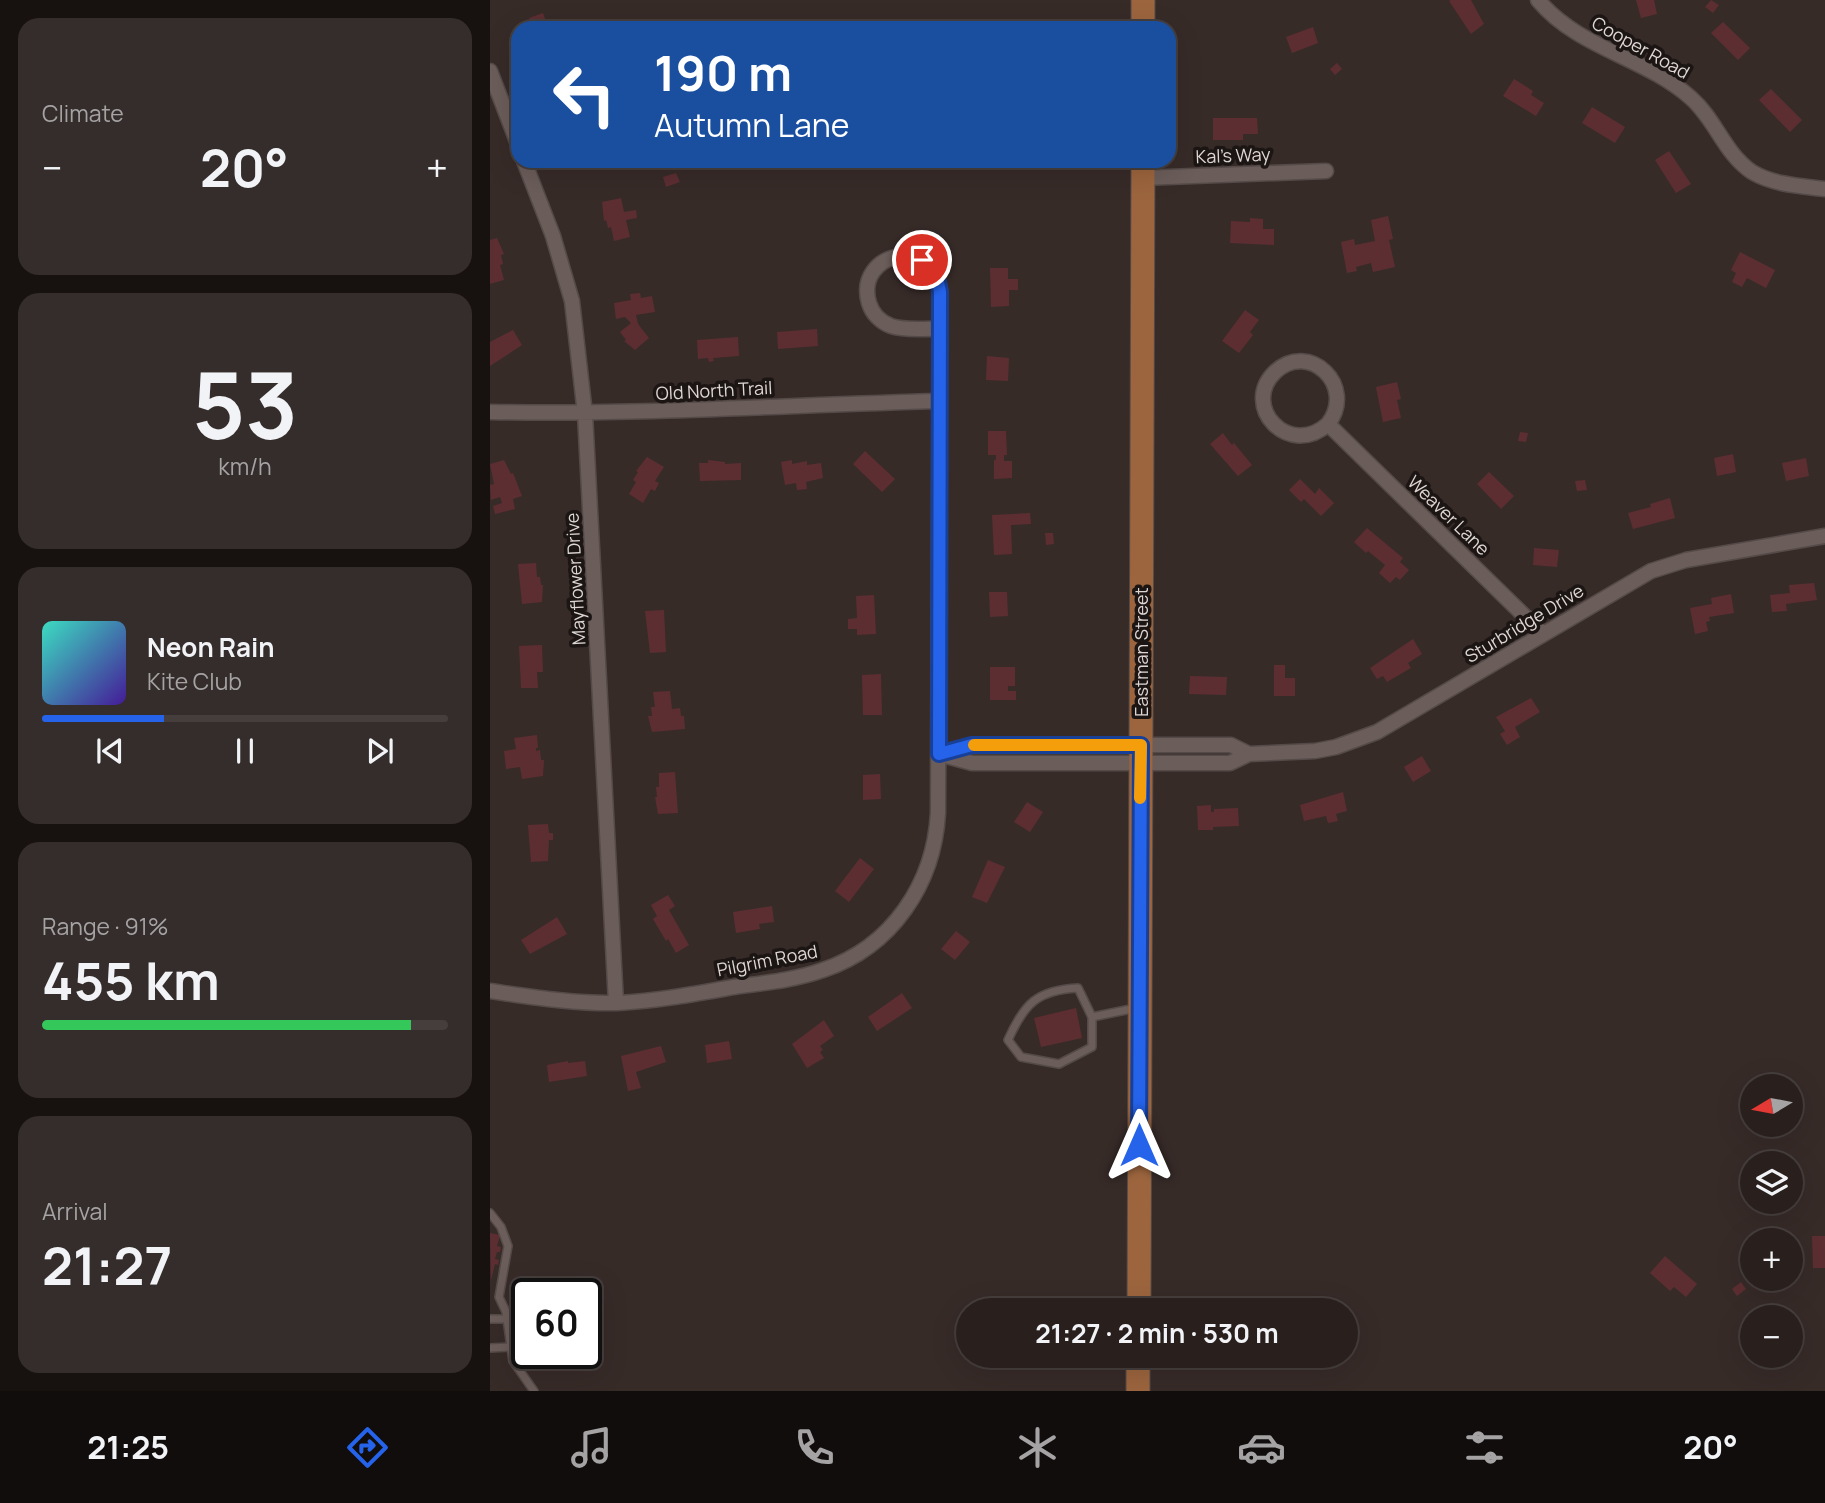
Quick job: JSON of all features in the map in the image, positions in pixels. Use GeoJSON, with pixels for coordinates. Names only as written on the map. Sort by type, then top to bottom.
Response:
{"type":"FeatureCollection","features":[{"type":"Feature","properties":{"kind":"main road"},"geometry":{"type":"LineString","coordinates":[[1143,0],[1143,21]]}},
{"type":"Feature","properties":{"kind":"main road","name":"Eastman Street"},"geometry":{"type":"LineString","coordinates":[[1139,1298],[1142,170]]}},
{"type":"Feature","properties":{"kind":"main road"},"geometry":{"type":"LineString","coordinates":[[1138,1368],[1138,1391]]}},
{"type":"Feature","properties":{"kind":"street","name":"Cooper Road"},"geometry":{"type":"LineString","coordinates":[[1546,4],[1572,31],[1681,90],[1703,110],[1729,152],[1751,171],[1775,182],[1825,189]]}},
{"type":"Feature","properties":{"kind":"street"},"geometry":{"type":"LineString","coordinates":[[490,71],[511,126]]}},
{"type":"Feature","properties":{"kind":"street","name":"Mayflower Drive"},"geometry":{"type":"LineString","coordinates":[[527,168],[553,236],[572,301],[585,414],[616,1003]]}},
{"type":"Feature","properties":{"kind":"street","name":"Kal's Way"},"geometry":{"type":"LineString","coordinates":[[1142,170],[1326,171]]}},
{"type":"Feature","properties":{"kind":"street","name":"Pilgrim Road"},"geometry":{"type":"LineString","coordinates":[[490,991],[561,1000],[616,1003],[649,1001],[808,974],[849,959],[873,943],[905,911],[930,864],[937,828],[939,754],[940,329],[939,285],[928,265],[915,257],[900,255],[880,264],[870,277],[867,292],[870,306],[879,319],[900,328],[940,329]]}},
{"type":"Feature","properties":{"kind":"street"},"geometry":{"type":"LineString","coordinates":[[1301,362],[1316,365],[1329,374],[1338,396],[1336,411],[1328,424],[1315,433],[1300,436],[1285,433],[1272,423],[1264,402],[1266,387],[1273,373],[1286,365],[1301,362]]}},
{"type":"Feature","properties":{"kind":"street","name":"Old North Trail"},"geometry":{"type":"LineString","coordinates":[[490,412],[585,414],[939,401]]}},
{"type":"Feature","properties":{"kind":"street","name":"Weaver Lane"},"geometry":{"type":"LineString","coordinates":[[1328,424],[1543,634]]}},
{"type":"Feature","properties":{"kind":"street","name":"Sturbridge Drive"},"geometry":{"type":"LineString","coordinates":[[939,754],[972,763],[1141,754],[1230,764],[1249,754],[1315,751],[1359,740],[1377,732],[1632,582],[1667,565],[1825,536]]}},
{"type":"Feature","properties":{"kind":"lane"},"geometry":{"type":"LineString","coordinates":[[1078,988],[1092,1017],[1092,1047],[1059,1064],[1021,1056],[1008,1040],[1017,1020],[1035,999],[1056,989],[1078,988]]}},
{"type":"Feature","properties":{"kind":"lane"},"geometry":{"type":"LineString","coordinates":[[1092,1017],[1140,1007]]}},
{"type":"Feature","properties":{"kind":"lane"},"geometry":{"type":"LineString","coordinates":[[490,1213],[501,1227],[508,1247],[499,1297],[507,1319],[511,1347],[490,1348]]}},
{"type":"Feature","properties":{"kind":"lane"},"geometry":{"type":"LineString","coordinates":[[490,1319],[507,1319]]}},
{"type":"Feature","properties":{"kind":"lane"},"geometry":{"type":"LineString","coordinates":[[519,1369],[534,1391]]}},
{"type":"Feature","properties":{"kind":"building"},"geometry":{"type":"Polygon","coordinates":[[[1471,0],[1484,24],[1471,34],[1449,1],[1471,0]]]}},
{"type":"Feature","properties":{"kind":"building"},"geometry":{"type":"Polygon","coordinates":[[[1636,0],[1654,0],[1657,14],[1641,18],[1636,0]]]}},
{"type":"Feature","properties":{"kind":"building"},"geometry":{"type":"Polygon","coordinates":[[[1711,0],[1719,5],[1713,13],[1705,7],[1711,0]]]}},
{"type":"Feature","properties":{"kind":"building"},"geometry":{"type":"Polygon","coordinates":[[[543,13],[546,21],[530,21],[529,18],[543,13]]]}},
{"type":"Feature","properties":{"kind":"building"},"geometry":{"type":"Polygon","coordinates":[[[1723,22],[1750,48],[1738,60],[1711,33],[1723,22]]]}},
{"type":"Feature","properties":{"kind":"building"},"geometry":{"type":"Polygon","coordinates":[[[1313,27],[1318,43],[1292,53],[1286,37],[1313,27]]]}},
{"type":"Feature","properties":{"kind":"building"},"geometry":{"type":"Polygon","coordinates":[[[1337,63],[1342,69],[1335,75],[1330,69],[1337,63]]]}},
{"type":"Feature","properties":{"kind":"building"},"geometry":{"type":"Polygon","coordinates":[[[1514,79],[1533,91],[1531,95],[1544,103],[1536,116],[1503,96],[1514,79]]]}},
{"type":"Feature","properties":{"kind":"building"},"geometry":{"type":"Polygon","coordinates":[[[1771,89],[1802,120],[1790,132],[1759,100],[1771,89]]]}},
{"type":"Feature","properties":{"kind":"building"},"geometry":{"type":"Polygon","coordinates":[[[1592,107],[1625,127],[1615,143],[1582,123],[1592,107]]]}},
{"type":"Feature","properties":{"kind":"building"},"geometry":{"type":"Polygon","coordinates":[[[1213,118],[1257,118],[1258,134],[1243,134],[1243,140],[1213,140],[1213,118]]]}},
{"type":"Feature","properties":{"kind":"building"},"geometry":{"type":"Polygon","coordinates":[[[1669,151],[1691,184],[1676,193],[1655,160],[1669,151]]]}},
{"type":"Feature","properties":{"kind":"building"},"geometry":{"type":"Polygon","coordinates":[[[676,173],[680,182],[666,187],[663,177],[676,173]]]}},
{"type":"Feature","properties":{"kind":"building"},"geometry":{"type":"Polygon","coordinates":[[[621,198],[624,212],[636,210],[637,218],[626,220],[630,237],[614,241],[611,227],[608,228],[606,220],[604,221],[602,202],[621,198]]]}},
{"type":"Feature","properties":{"kind":"building"},"geometry":{"type":"Polygon","coordinates":[[[1388,216],[1393,239],[1389,240],[1395,267],[1373,272],[1371,263],[1347,273],[1341,242],[1354,239],[1355,245],[1375,241],[1371,220],[1388,216]]]}},
{"type":"Feature","properties":{"kind":"building"},"geometry":{"type":"Polygon","coordinates":[[[1250,218],[1263,219],[1263,229],[1274,229],[1274,245],[1230,243],[1231,221],[1250,222],[1250,218]]]}},
{"type":"Feature","properties":{"kind":"building"},"geometry":{"type":"Polygon","coordinates":[[[497,238],[504,254],[501,255],[503,264],[500,265],[504,280],[490,284],[490,240],[497,238]]]}},
{"type":"Feature","properties":{"kind":"building"},"geometry":{"type":"Polygon","coordinates":[[[1740,252],[1775,270],[1766,288],[1747,278],[1742,287],[1732,282],[1736,273],[1731,270],[1740,252]]]}},
{"type":"Feature","properties":{"kind":"building"},"geometry":{"type":"Polygon","coordinates":[[[990,268],[1008,268],[1008,279],[1018,279],[1018,290],[1009,290],[1009,306],[991,307],[990,268]]]}},
{"type":"Feature","properties":{"kind":"building"},"geometry":{"type":"Polygon","coordinates":[[[640,293],[641,298],[652,296],[655,312],[636,315],[638,324],[649,338],[635,350],[624,341],[626,340],[620,332],[631,323],[625,317],[616,319],[614,303],[631,300],[630,294],[640,293]]]}},
{"type":"Feature","properties":{"kind":"building"},"geometry":{"type":"Polygon","coordinates":[[[1245,310],[1259,320],[1250,332],[1253,335],[1239,353],[1222,341],[1245,310]]]}},
{"type":"Feature","properties":{"kind":"building"},"geometry":{"type":"Polygon","coordinates":[[[817,329],[818,346],[778,349],[777,332],[817,329]]]}},
{"type":"Feature","properties":{"kind":"building"},"geometry":{"type":"Polygon","coordinates":[[[513,330],[522,345],[490,366],[490,342],[513,330]]]}},
{"type":"Feature","properties":{"kind":"building"},"geometry":{"type":"Polygon","coordinates":[[[738,337],[739,356],[713,358],[714,361],[709,362],[708,358],[698,359],[697,340],[738,337]]]}},
{"type":"Feature","properties":{"kind":"building"},"geometry":{"type":"Polygon","coordinates":[[[987,356],[1009,358],[1008,381],[986,380],[987,356]]]}},
{"type":"Feature","properties":{"kind":"building"},"geometry":{"type":"Polygon","coordinates":[[[1397,382],[1401,418],[1383,422],[1376,387],[1397,382]]]}},
{"type":"Feature","properties":{"kind":"building"},"geometry":{"type":"Polygon","coordinates":[[[988,431],[1006,431],[1007,455],[1004,455],[1004,461],[1012,461],[1012,478],[994,479],[996,455],[988,455],[988,431]]]}},
{"type":"Feature","properties":{"kind":"building"},"geometry":{"type":"Polygon","coordinates":[[[1520,432],[1528,433],[1526,442],[1518,441],[1520,432]]]}},
{"type":"Feature","properties":{"kind":"building"},"geometry":{"type":"Polygon","coordinates":[[[1223,433],[1252,465],[1238,476],[1210,444],[1223,433]]]}},
{"type":"Feature","properties":{"kind":"building"},"geometry":{"type":"Polygon","coordinates":[[[865,451],[895,479],[882,492],[853,464],[865,451]]]}},
{"type":"Feature","properties":{"kind":"building"},"geometry":{"type":"Polygon","coordinates":[[[1733,454],[1736,472],[1717,476],[1714,458],[1733,454]]]}},
{"type":"Feature","properties":{"kind":"building"},"geometry":{"type":"Polygon","coordinates":[[[647,457],[664,467],[655,481],[659,483],[655,491],[651,489],[643,503],[629,494],[636,482],[633,480],[638,472],[636,471],[647,457]]]}},
{"type":"Feature","properties":{"kind":"building"},"geometry":{"type":"Polygon","coordinates":[[[1806,458],[1809,476],[1786,481],[1782,463],[1806,458]]]}},
{"type":"Feature","properties":{"kind":"building"},"geometry":{"type":"Polygon","coordinates":[[[504,460],[511,474],[513,473],[522,496],[513,499],[515,509],[495,514],[493,506],[502,503],[500,497],[491,500],[490,485],[494,484],[490,464],[504,460]]]}},
{"type":"Feature","properties":{"kind":"building"},"geometry":{"type":"Polygon","coordinates":[[[708,460],[725,464],[741,463],[741,480],[700,481],[699,463],[708,463],[708,460]]]}},
{"type":"Feature","properties":{"kind":"building"},"geometry":{"type":"Polygon","coordinates":[[[792,460],[792,464],[807,461],[807,465],[821,463],[823,478],[806,482],[807,489],[797,490],[796,483],[785,485],[781,462],[792,460]]]}},
{"type":"Feature","properties":{"kind":"building"},"geometry":{"type":"Polygon","coordinates":[[[1489,472],[1514,496],[1501,509],[1477,484],[1489,472]]]}},
{"type":"Feature","properties":{"kind":"building"},"geometry":{"type":"Polygon","coordinates":[[[1300,479],[1315,494],[1319,488],[1334,503],[1321,516],[1304,499],[1301,502],[1289,490],[1300,479]]]}},
{"type":"Feature","properties":{"kind":"building"},"geometry":{"type":"Polygon","coordinates":[[[1585,480],[1587,490],[1577,491],[1575,481],[1585,480]]]}},
{"type":"Feature","properties":{"kind":"building"},"geometry":{"type":"Polygon","coordinates":[[[1670,498],[1675,518],[1633,529],[1628,513],[1670,498]]]}},
{"type":"Feature","properties":{"kind":"building"},"geometry":{"type":"Polygon","coordinates":[[[1030,513],[1031,524],[1011,525],[1012,554],[994,555],[992,515],[1030,513]]]}},
{"type":"Feature","properties":{"kind":"building"},"geometry":{"type":"Polygon","coordinates":[[[1367,528],[1403,558],[1400,562],[1409,570],[1400,580],[1396,577],[1390,583],[1379,573],[1385,565],[1354,542],[1367,528]]]}},
{"type":"Feature","properties":{"kind":"building"},"geometry":{"type":"Polygon","coordinates":[[[1045,533],[1053,533],[1054,544],[1046,545],[1045,533]]]}},
{"type":"Feature","properties":{"kind":"building"},"geometry":{"type":"Polygon","coordinates":[[[1534,548],[1559,550],[1557,567],[1533,565],[1534,548]]]}},
{"type":"Feature","properties":{"kind":"building"},"geometry":{"type":"Polygon","coordinates":[[[536,563],[537,577],[540,577],[543,585],[542,602],[522,604],[518,564],[536,563]]]}},
{"type":"Feature","properties":{"kind":"building"},"geometry":{"type":"Polygon","coordinates":[[[1814,583],[1817,600],[1786,604],[1787,611],[1772,612],[1770,595],[1790,593],[1789,585],[1814,583]]]}},
{"type":"Feature","properties":{"kind":"building"},"geometry":{"type":"Polygon","coordinates":[[[989,592],[1007,592],[1008,616],[990,617],[989,592]]]}},
{"type":"Feature","properties":{"kind":"building"},"geometry":{"type":"Polygon","coordinates":[[[1731,594],[1734,613],[1709,617],[1710,621],[1706,622],[1708,631],[1695,634],[1690,608],[1712,604],[1711,598],[1731,594]]]}},
{"type":"Feature","properties":{"kind":"building"},"geometry":{"type":"Polygon","coordinates":[[[874,595],[876,634],[857,635],[857,629],[848,629],[848,619],[857,618],[856,596],[874,595]]]}},
{"type":"Feature","properties":{"kind":"building"},"geometry":{"type":"Polygon","coordinates":[[[664,610],[666,652],[650,653],[645,611],[664,610]]]}},
{"type":"Feature","properties":{"kind":"building"},"geometry":{"type":"Polygon","coordinates":[[[1413,639],[1422,654],[1408,663],[1411,668],[1387,682],[1383,676],[1377,679],[1370,668],[1413,639]]]}},
{"type":"Feature","properties":{"kind":"building"},"geometry":{"type":"Polygon","coordinates":[[[542,645],[543,672],[537,672],[538,688],[521,688],[519,646],[542,645]]]}},
{"type":"Feature","properties":{"kind":"building"},"geometry":{"type":"Polygon","coordinates":[[[1274,665],[1285,665],[1285,678],[1295,678],[1295,696],[1274,696],[1274,665]]]}},
{"type":"Feature","properties":{"kind":"building"},"geometry":{"type":"Polygon","coordinates":[[[990,667],[1015,667],[1015,686],[1008,686],[1008,691],[1016,691],[1016,700],[990,700],[990,667]]]}},
{"type":"Feature","properties":{"kind":"building"},"geometry":{"type":"Polygon","coordinates":[[[881,674],[882,715],[863,715],[862,675],[881,674]]]}},
{"type":"Feature","properties":{"kind":"building"},"geometry":{"type":"Polygon","coordinates":[[[1190,676],[1227,677],[1226,695],[1189,694],[1190,676]]]}},
{"type":"Feature","properties":{"kind":"building"},"geometry":{"type":"Polygon","coordinates":[[[670,691],[672,709],[680,708],[685,729],[652,732],[648,716],[652,716],[651,707],[655,707],[653,692],[670,691]]]}},
{"type":"Feature","properties":{"kind":"building"},"geometry":{"type":"Polygon","coordinates":[[[1531,698],[1540,712],[1515,727],[1520,737],[1507,745],[1500,734],[1505,731],[1496,717],[1531,698]]]}},
{"type":"Feature","properties":{"kind":"building"},"geometry":{"type":"Polygon","coordinates":[[[537,735],[536,751],[540,750],[541,760],[544,760],[543,776],[522,779],[520,767],[506,769],[504,751],[516,749],[514,738],[537,735]]]}},
{"type":"Feature","properties":{"kind":"building"},"geometry":{"type":"Polygon","coordinates":[[[1422,756],[1431,771],[1413,782],[1404,767],[1422,756]]]}},
{"type":"Feature","properties":{"kind":"building"},"geometry":{"type":"Polygon","coordinates":[[[675,772],[678,813],[658,814],[655,797],[656,787],[659,787],[659,773],[675,772]]]}},
{"type":"Feature","properties":{"kind":"building"},"geometry":{"type":"Polygon","coordinates":[[[880,774],[881,799],[863,800],[863,775],[880,774]]]}},
{"type":"Feature","properties":{"kind":"building"},"geometry":{"type":"Polygon","coordinates":[[[1343,792],[1347,811],[1336,814],[1338,821],[1328,823],[1326,816],[1304,821],[1300,805],[1343,792]]]}},
{"type":"Feature","properties":{"kind":"building"},"geometry":{"type":"Polygon","coordinates":[[[1027,802],[1043,812],[1030,832],[1014,822],[1027,802]]]}},
{"type":"Feature","properties":{"kind":"building"},"geometry":{"type":"Polygon","coordinates":[[[1211,805],[1211,812],[1214,812],[1214,809],[1238,808],[1239,826],[1198,830],[1197,806],[1211,805]]]}},
{"type":"Feature","properties":{"kind":"building"},"geometry":{"type":"Polygon","coordinates":[[[548,824],[553,840],[549,840],[548,861],[531,862],[528,825],[548,824]]]}},
{"type":"Feature","properties":{"kind":"building"},"geometry":{"type":"Polygon","coordinates":[[[860,858],[874,869],[849,902],[835,891],[860,858]]]}},
{"type":"Feature","properties":{"kind":"building"},"geometry":{"type":"Polygon","coordinates":[[[988,860],[1005,867],[987,903],[972,897],[988,860]]]}},
{"type":"Feature","properties":{"kind":"building"},"geometry":{"type":"Polygon","coordinates":[[[668,895],[675,906],[669,910],[689,945],[676,953],[653,919],[657,916],[651,905],[668,895]]]}},
{"type":"Feature","properties":{"kind":"building"},"geometry":{"type":"Polygon","coordinates":[[[772,906],[774,922],[759,924],[760,929],[736,933],[733,912],[772,906]]]}},
{"type":"Feature","properties":{"kind":"building"},"geometry":{"type":"Polygon","coordinates":[[[557,917],[567,934],[530,954],[521,940],[557,917]]]}},
{"type":"Feature","properties":{"kind":"building"},"geometry":{"type":"Polygon","coordinates":[[[956,931],[970,942],[955,960],[941,949],[956,931]]]}},
{"type":"Feature","properties":{"kind":"building"},"geometry":{"type":"Polygon","coordinates":[[[902,993],[912,1008],[877,1031],[868,1017],[902,993]]]}},
{"type":"Feature","properties":{"kind":"building"},"geometry":{"type":"Polygon","coordinates":[[[1076,1008],[1082,1038],[1041,1047],[1034,1018],[1076,1008]]]}},
{"type":"Feature","properties":{"kind":"building"},"geometry":{"type":"Polygon","coordinates":[[[824,1020],[834,1036],[820,1046],[824,1058],[807,1068],[792,1044],[824,1020]]]}},
{"type":"Feature","properties":{"kind":"building"},"geometry":{"type":"Polygon","coordinates":[[[729,1041],[732,1059],[707,1063],[705,1045],[729,1041]]]}},
{"type":"Feature","properties":{"kind":"building"},"geometry":{"type":"Polygon","coordinates":[[[661,1046],[666,1062],[636,1072],[641,1088],[628,1091],[621,1056],[661,1046]]]}},
{"type":"Feature","properties":{"kind":"building"},"geometry":{"type":"Polygon","coordinates":[[[585,1061],[587,1076],[549,1082],[547,1065],[585,1061]]]}},
{"type":"Feature","properties":{"kind":"building"},"geometry":{"type":"Polygon","coordinates":[[[490,1233],[500,1235],[497,1246],[501,1247],[500,1252],[497,1252],[495,1259],[499,1260],[498,1265],[495,1264],[491,1280],[490,1233]]]}},
{"type":"Feature","properties":{"kind":"building"},"geometry":{"type":"Polygon","coordinates":[[[1812,1236],[1825,1236],[1825,1268],[1813,1268],[1812,1236]]]}},
{"type":"Feature","properties":{"kind":"building"},"geometry":{"type":"Polygon","coordinates":[[[1665,1256],[1697,1284],[1686,1297],[1674,1287],[1670,1291],[1650,1273],[1665,1256]]]}},
{"type":"Feature","properties":{"kind":"building"},"geometry":{"type":"Polygon","coordinates":[[[1740,1283],[1740,1291],[1743,1291],[1737,1296],[1732,1289],[1740,1283]]]}},
{"type":"Feature","properties":{"kind":"slow traffic"},"geometry":{"type":"LineString","coordinates":[[974,745],[1141,745],[1140,798]]}},
{"type":"Feature","properties":{"kind":"route"},"geometry":{"type":"LineString","coordinates":[[922,260],[937,277],[940,292],[939,754],[972,745],[1141,745],[1139,1145]]}}]}
